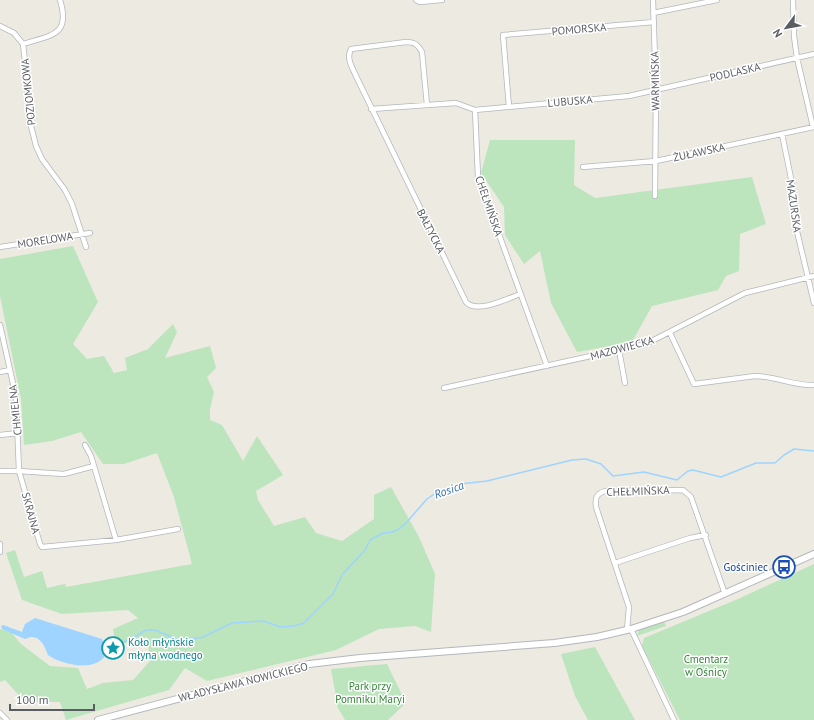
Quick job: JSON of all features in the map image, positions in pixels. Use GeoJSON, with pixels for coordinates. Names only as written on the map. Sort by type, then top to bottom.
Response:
{"type":"FeatureCollection","features":[{"type":"Feature","properties":{"kind":"street","name":"POZIOMKOWA"},"geometry":{"type":"LineString","coordinates":[[23,44],[56,33],[60,29],[64,18],[60,0]]}},
{"type":"Feature","properties":{"kind":"street"},"geometry":{"type":"LineString","coordinates":[[416,0],[420,2],[442,0]]}},
{"type":"Feature","properties":{"kind":"street","name":"WARMIŃSKA"},"geometry":{"type":"LineString","coordinates":[[653,0],[656,90],[655,196]]}},
{"type":"Feature","properties":{"kind":"street"},"geometry":{"type":"LineString","coordinates":[[653,13],[717,0]]}},
{"type":"Feature","properties":{"kind":"street"},"geometry":{"type":"LineString","coordinates":[[793,0],[794,36],[797,58],[813,127]]}},
{"type":"Feature","properties":{"kind":"street","name":"POMORSKA"},"geometry":{"type":"LineString","coordinates":[[509,107],[503,35],[654,22]]}},
{"type":"Feature","properties":{"kind":"street","name":"POZIOMKOWA"},"geometry":{"type":"LineString","coordinates":[[0,26],[14,33],[23,44],[29,118],[36,146],[42,159],[65,190],[72,204],[86,247]]}},
{"type":"Feature","properties":{"kind":"street","name":"BAŁTYCKA"},"geometry":{"type":"LineString","coordinates":[[427,105],[422,52],[419,46],[415,43],[400,42],[355,47],[351,49],[348,54],[349,60],[371,109],[468,304],[478,308],[520,294]]}},
{"type":"Feature","properties":{"kind":"street","name":"PODLASKA"},"geometry":{"type":"LineString","coordinates":[[656,90],[814,54]]}},
{"type":"Feature","properties":{"kind":"street","name":"LUBUSKA"},"geometry":{"type":"LineString","coordinates":[[475,110],[609,98],[656,90]]}},
{"type":"Feature","properties":{"kind":"street"},"geometry":{"type":"LineString","coordinates":[[371,109],[456,103],[475,110]]}},
{"type":"Feature","properties":{"kind":"street","name":"CHEŁMIŃSKA"},"geometry":{"type":"LineString","coordinates":[[475,110],[478,177],[547,366]]}},
{"type":"Feature","properties":{"kind":"street","name":"ŻUŁAWSKA"},"geometry":{"type":"LineString","coordinates":[[582,167],[656,161],[813,127]]}},
{"type":"Feature","properties":{"kind":"street","name":"MAZURSKA"},"geometry":{"type":"LineString","coordinates":[[782,134],[794,193],[795,223],[814,302]]}},
{"type":"Feature","properties":{"kind":"street","name":"MORELOWA"},"geometry":{"type":"LineString","coordinates":[[0,247],[90,233]]}},
{"type":"Feature","properties":{"kind":"street","name":"MAZOWIECKA"},"geometry":{"type":"LineString","coordinates":[[444,388],[646,344],[746,293],[814,276]]}},
{"type":"Feature","properties":{"kind":"street","name":"CHMIELNA"},"geometry":{"type":"LineString","coordinates":[[0,325],[16,396],[20,471]]}},
{"type":"Feature","properties":{"kind":"street"},"geometry":{"type":"LineString","coordinates":[[670,333],[694,384],[765,376],[805,386],[814,385]]}},
{"type":"Feature","properties":{"kind":"street"},"geometry":{"type":"LineString","coordinates":[[620,350],[625,383]]}},
{"type":"Feature","properties":{"kind":"street"},"geometry":{"type":"LineString","coordinates":[[0,372],[10,370]]}},
{"type":"Feature","properties":{"kind":"street"},"geometry":{"type":"LineString","coordinates":[[0,435],[18,433]]}},
{"type":"Feature","properties":{"kind":"street"},"geometry":{"type":"LineString","coordinates":[[85,445],[94,466],[116,540]]}},
{"type":"Feature","properties":{"kind":"street"},"geometry":{"type":"LineString","coordinates":[[0,471],[64,474],[94,466]]}},
{"type":"Feature","properties":{"kind":"street","name":"SKRAJNA"},"geometry":{"type":"LineString","coordinates":[[20,471],[42,547],[116,540],[178,529]]}},
{"type":"Feature","properties":{"kind":"street","name":"CHEŁMIŃSKA"},"geometry":{"type":"LineString","coordinates":[[629,630],[629,607],[596,507],[595,498],[598,493],[605,491],[683,490],[691,497],[695,504],[725,594]]}},
{"type":"Feature","properties":{"kind":"street"},"geometry":{"type":"LineString","coordinates":[[615,563],[690,538],[706,535]]}},
{"type":"Feature","properties":{"kind":"street"},"geometry":{"type":"LineString","coordinates":[[0,544],[0,552]]}},
{"type":"Feature","properties":{"kind":"street"},"geometry":{"type":"LineString","coordinates":[[674,720],[629,630],[683,612],[814,554]]}},
{"type":"Feature","properties":{"kind":"street","name":"WŁADYSŁAWA NOWICKIEGO"},"geometry":{"type":"LineString","coordinates":[[98,720],[298,666],[360,658],[554,643],[629,630]]}},
{"type":"Feature","properties":{"kind":"street"},"geometry":{"type":"LineString","coordinates":[[0,713],[7,720]]}},
{"type":"Feature","properties":{"kind":"green space"},"geometry":{"type":"Polygon","coordinates":[[[490,140],[575,140],[574,185],[595,198],[752,177],[766,224],[740,234],[739,271],[726,276],[718,290],[652,306],[632,342],[577,352],[551,303],[540,251],[524,264],[505,235],[504,207],[481,173],[490,140]]]}},
{"type":"Feature","properties":{"kind":"green space"},"geometry":{"type":"Polygon","coordinates":[[[73,246],[98,302],[73,344],[87,359],[104,356],[114,373],[127,370],[125,358],[148,349],[173,324],[177,332],[165,358],[210,346],[216,368],[207,377],[214,392],[210,409],[210,420],[222,425],[243,461],[257,436],[283,475],[256,491],[258,500],[274,526],[305,517],[316,533],[342,541],[374,519],[374,495],[391,487],[419,537],[435,574],[431,632],[415,626],[379,629],[336,650],[207,681],[185,668],[169,690],[66,720],[60,702],[25,702],[5,680],[0,682],[0,629],[11,632],[21,644],[50,666],[78,668],[87,689],[103,683],[133,680],[150,661],[147,637],[116,646],[113,629],[138,618],[128,610],[62,614],[22,600],[6,553],[15,550],[24,577],[42,571],[47,588],[65,584],[66,587],[192,564],[174,497],[157,453],[124,464],[103,464],[81,432],[52,441],[24,445],[21,399],[0,296],[0,259],[73,246]]]}},
{"type":"Feature","properties":{"kind":"green space","name":"Cmentarz w Ośnicy"},"geometry":{"type":"Polygon","coordinates":[[[814,564],[814,720],[680,720],[642,646],[644,638],[738,599],[814,564]]]}},
{"type":"Feature","properties":{"kind":"green space"},"geometry":{"type":"Polygon","coordinates":[[[664,622],[666,626],[637,636],[639,630],[664,622]]]}},
{"type":"Feature","properties":{"kind":"green space"},"geometry":{"type":"Polygon","coordinates":[[[595,647],[635,720],[588,720],[575,696],[561,654],[595,647]]]}},
{"type":"Feature","properties":{"kind":"green space","name":"Park przy Pomniku Maryi"},"geometry":{"type":"Polygon","coordinates":[[[387,664],[406,703],[388,720],[345,720],[338,708],[331,669],[387,664]]]}},
{"type":"Feature","properties":{"kind":"water"},"geometry":{"type":"Polygon","coordinates":[[[35,618],[102,639],[107,651],[103,658],[90,665],[63,662],[48,655],[45,647],[37,638],[30,637],[25,639],[2,629],[1,626],[3,625],[22,632],[25,624],[35,618]]]}},
{"type":"Feature","properties":{"kind":"waterway","name":"Rosica"},"geometry":{"type":"LineString","coordinates":[[107,648],[133,638],[146,630],[155,630],[181,641],[203,637],[232,623],[263,621],[281,627],[294,626],[304,623],[333,594],[342,575],[365,550],[370,540],[383,533],[392,532],[399,529],[427,499],[437,492],[445,491],[460,484],[487,481],[572,460],[586,459],[601,464],[613,476],[644,472],[677,480],[688,471],[693,470],[721,477],[756,463],[775,463],[794,449],[814,451]]}},
{"type":"Feature","properties":{"kind":"place","name":"Gościniec"},"geometry":{"type":"Point","coordinates":[784,567]}},
{"type":"Feature","properties":{"kind":"place","name":"Koło młyńskie młyna wodnego"},"geometry":{"type":"Point","coordinates":[113,648]}}]}
